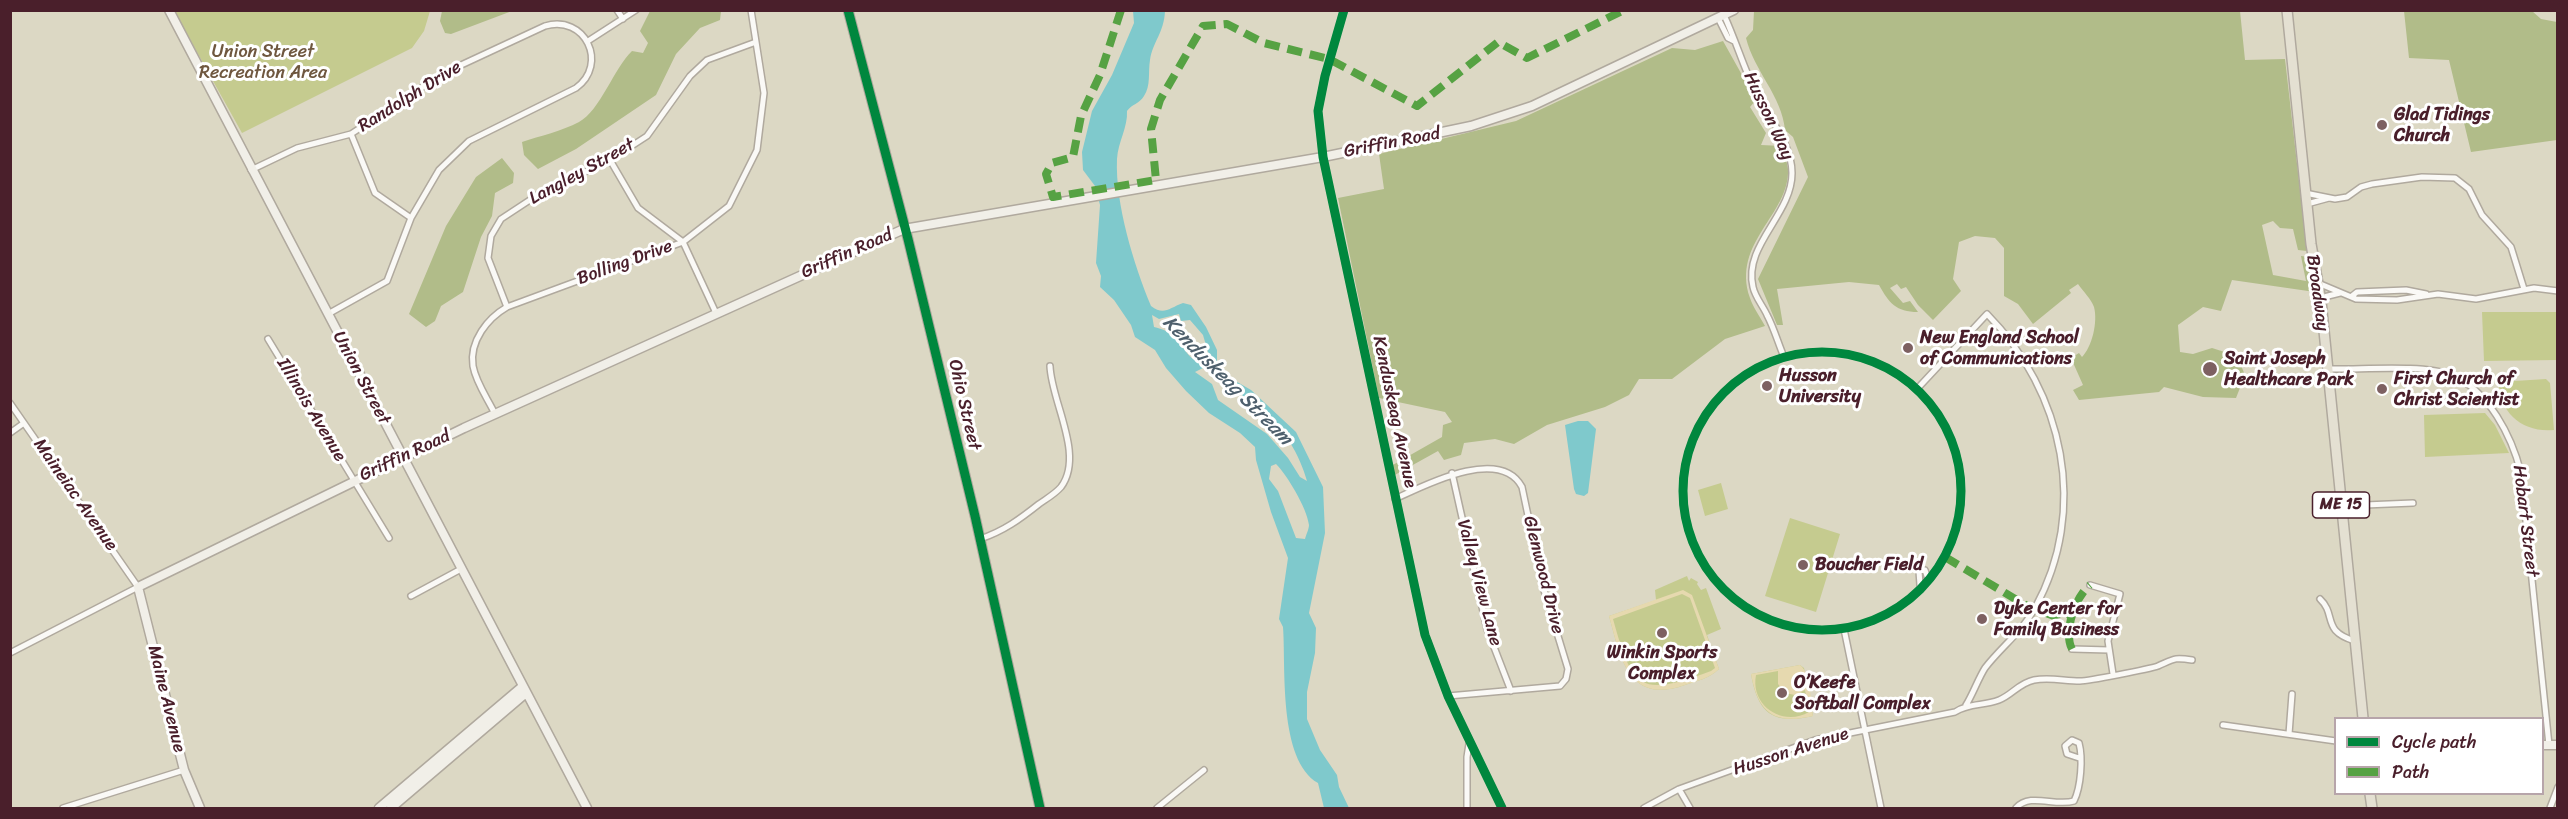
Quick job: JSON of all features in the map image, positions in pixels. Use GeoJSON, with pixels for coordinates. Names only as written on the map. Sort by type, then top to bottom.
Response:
{"type":"FeatureCollection","features":[{"type":"Feature","properties":{"kind":"main road","name":"Union Street"},"geometry":{"type":"LineString","coordinates":[[169,10],[587,808]]}},
{"type":"Feature","properties":{"kind":"main road","name":"Ohio Street"},"geometry":{"type":"LineString","coordinates":[[848,10],[980,539],[1040,808]]}},
{"type":"Feature","properties":{"kind":"main road","name":"Griffin Road"},"geometry":{"type":"LineString","coordinates":[[138,587],[495,414],[904,229],[1090,195],[1323,157],[1471,126],[1532,106],[1734,10]]}},
{"type":"Feature","properties":{"kind":"main road","name":"Broadway"},"geometry":{"type":"LineString","coordinates":[[2287,10],[2305,193],[2320,298],[2363,717]]}},
{"type":"Feature","properties":{"kind":"main road","name":"Maine Avenue"},"geometry":{"type":"LineString","coordinates":[[138,587],[184,770],[200,808]]}},
{"type":"Feature","properties":{"kind":"main road"},"geometry":{"type":"LineString","coordinates":[[379,808],[524,690]]}},
{"type":"Feature","properties":{"kind":"main road"},"geometry":{"type":"LineString","coordinates":[[391,808],[524,690]]}},
{"type":"Feature","properties":{"kind":"street"},"geometry":{"type":"LineString","coordinates":[[617,10],[623,19]]}},
{"type":"Feature","properties":{"kind":"street"},"geometry":{"type":"LineString","coordinates":[[327,314],[387,281],[411,218],[439,170],[469,141],[580,84],[592,64],[588,41],[636,10]]}},
{"type":"Feature","properties":{"kind":"street","name":"Bolling Drive"},"geometry":{"type":"LineString","coordinates":[[495,414],[472,364],[481,330],[494,315],[507,307],[682,242],[729,206],[757,150],[764,93],[752,10]]}},
{"type":"Feature","properties":{"kind":"street","name":"Kenduskeag Avenue"},"geometry":{"type":"LineString","coordinates":[[1344,10],[1324,76],[1318,111],[1323,157],[1425,634],[1469,744],[1502,808]]}},
{"type":"Feature","properties":{"kind":"street","name":"Husson Way"},"geometry":{"type":"LineString","coordinates":[[1721,17],[1790,159],[1792,172],[1788,197],[1752,263],[1753,288],[1773,327],[1784,357]]}},
{"type":"Feature","properties":{"kind":"street","name":"Randolph Drive"},"geometry":{"type":"LineString","coordinates":[[251,170],[297,148],[351,134],[444,73],[545,26],[561,23],[572,26],[588,41]]}},
{"type":"Feature","properties":{"kind":"street","name":"Langley Street"},"geometry":{"type":"LineString","coordinates":[[507,307],[488,258],[491,236],[501,219],[539,194],[610,160],[647,136],[690,76],[707,60],[756,42]]}},
{"type":"Feature","properties":{"kind":"street"},"geometry":{"type":"LineString","coordinates":[[351,134],[375,193],[411,218]]}},
{"type":"Feature","properties":{"kind":"street"},"geometry":{"type":"LineString","coordinates":[[610,160],[638,208],[682,242],[716,313]]}},
{"type":"Feature","properties":{"kind":"street"},"geometry":{"type":"LineString","coordinates":[[2307,204],[2329,198],[2347,197],[2361,187],[2372,184],[2422,177],[2455,178],[2469,189],[2482,215],[2511,248],[2524,289]]}},
{"type":"Feature","properties":{"kind":"street"},"geometry":{"type":"LineString","coordinates":[[2305,193],[2329,198]]}},
{"type":"Feature","properties":{"kind":"street"},"geometry":{"type":"LineString","coordinates":[[2318,283],[2356,299],[2397,300],[2427,295]]}},
{"type":"Feature","properties":{"kind":"street"},"geometry":{"type":"LineString","coordinates":[[2352,296],[2357,292],[2397,291],[2476,299],[2524,289],[2558,291]]}},
{"type":"Feature","properties":{"kind":"street"},"geometry":{"type":"LineString","coordinates":[[2320,298],[2340,293]]}},
{"type":"Feature","properties":{"kind":"street"},"geometry":{"type":"LineString","coordinates":[[1844,629],[1864,729],[1955,712],[1966,705],[1984,670],[2020,631],[2044,590],[2059,544],[2063,504],[2061,452],[2053,417],[2038,383],[2015,346],[1987,314],[1917,390]]}},
{"type":"Feature","properties":{"kind":"street","name":"Illinois Avenue"},"geometry":{"type":"LineString","coordinates":[[268,339],[388,538]]}},
{"type":"Feature","properties":{"kind":"street"},"geometry":{"type":"LineString","coordinates":[[1820,352],[1857,356],[1889,369],[1917,390],[1933,406],[1954,446],[1962,491],[1954,536],[1939,568],[1888,612],[1844,629],[1810,630],[1790,627],[1753,612],[1733,598],[1715,580],[1701,560],[1687,525],[1683,500],[1685,467],[1702,421],[1717,400],[1736,381],[1759,367],[1784,357],[1820,352]]}},
{"type":"Feature","properties":{"kind":"street"},"geometry":{"type":"LineString","coordinates":[[980,539],[1002,532],[1016,522],[1054,493],[1067,473],[1069,451],[1051,379],[1050,366]]}},
{"type":"Feature","properties":{"kind":"street","name":"Hobart Street"},"geometry":{"type":"LineString","coordinates":[[2326,369],[2425,370],[2451,375],[2472,389],[2500,419],[2515,446],[2521,473],[2550,745]]}},
{"type":"Feature","properties":{"kind":"street","name":"Maineiac Avenue"},"geometry":{"type":"LineString","coordinates":[[10,404],[138,587]]}},
{"type":"Feature","properties":{"kind":"street"},"geometry":{"type":"LineString","coordinates":[[10,433],[24,423]]}},
{"type":"Feature","properties":{"kind":"street","name":"Glenwood Drive"},"geometry":{"type":"LineString","coordinates":[[1395,499],[1452,473],[1505,471],[1516,477],[1522,487],[1543,587],[1568,669],[1566,679],[1560,686],[1448,696]]}},
{"type":"Feature","properties":{"kind":"street","name":"Valley View Lane"},"geometry":{"type":"LineString","coordinates":[[1452,473],[1488,629],[1511,691]]}},
{"type":"Feature","properties":{"kind":"street"},"geometry":{"type":"LineString","coordinates":[[2341,506],[2412,503]]}},
{"type":"Feature","properties":{"kind":"street"},"geometry":{"type":"LineString","coordinates":[[411,596],[461,569]]}},
{"type":"Feature","properties":{"kind":"street"},"geometry":{"type":"LineString","coordinates":[[1920,585],[1919,571],[1928,572],[1928,579]]}},
{"type":"Feature","properties":{"kind":"street"},"geometry":{"type":"LineString","coordinates":[[2090,585],[2120,594],[2108,641],[2113,674]]}},
{"type":"Feature","properties":{"kind":"street","name":"Griffin Road"},"geometry":{"type":"LineString","coordinates":[[10,653],[138,587]]}},
{"type":"Feature","properties":{"kind":"street"},"geometry":{"type":"LineString","coordinates":[[2320,599],[2335,630],[2341,636],[2355,641]]}},
{"type":"Feature","properties":{"kind":"street"},"geometry":{"type":"LineString","coordinates":[[2072,649],[2109,650]]}},
{"type":"Feature","properties":{"kind":"street"},"geometry":{"type":"LineString","coordinates":[[1966,705],[1978,706],[1997,701],[2024,683],[2034,680],[2056,678],[2081,681],[2157,666],[2174,657],[2193,660]]}},
{"type":"Feature","properties":{"kind":"street"},"geometry":{"type":"LineString","coordinates":[[2289,734],[2292,694]]}},
{"type":"Feature","properties":{"kind":"street"},"geometry":{"type":"LineString","coordinates":[[2223,725],[2334,741]]}},
{"type":"Feature","properties":{"kind":"street","name":"Husson Avenue"},"geometry":{"type":"LineString","coordinates":[[1644,808],[1679,789],[1815,740],[1864,729],[1881,808]]}},
{"type":"Feature","properties":{"kind":"street"},"geometry":{"type":"LineString","coordinates":[[1467,808],[1469,744]]}},
{"type":"Feature","properties":{"kind":"street"},"geometry":{"type":"LineString","coordinates":[[2016,808],[2030,800],[2060,803],[2074,801],[2079,786],[2079,758]]}},
{"type":"Feature","properties":{"kind":"street"},"geometry":{"type":"LineString","coordinates":[[63,808],[184,770]]}},
{"type":"Feature","properties":{"kind":"street"},"geometry":{"type":"LineString","coordinates":[[1157,808],[1204,770]]}},
{"type":"Feature","properties":{"kind":"street"},"geometry":{"type":"LineString","coordinates":[[2550,808],[2558,787]]}},
{"type":"Feature","properties":{"kind":"street"},"geometry":{"type":"LineString","coordinates":[[1679,789],[1690,808]]}},
{"type":"Feature","properties":{"kind":"green space"},"geometry":{"type":"Polygon","coordinates":[[[442,10],[512,11],[451,34],[445,33],[440,21],[442,10]]]}},
{"type":"Feature","properties":{"kind":"green space","name":"Union Street Recreation Area"},"geometry":{"type":"Polygon","coordinates":[[[174,11],[430,11],[424,31],[412,48],[242,133],[174,11]]]}},
{"type":"Feature","properties":{"kind":"green space"},"geometry":{"type":"Polygon","coordinates":[[[650,11],[721,11],[720,20],[700,28],[676,54],[656,95],[576,149],[538,169],[524,155],[522,142],[579,122],[594,109],[625,58],[632,51],[643,53],[648,43],[640,31],[650,11]]]}},
{"type":"Feature","properties":{"kind":"green space"},"geometry":{"type":"Polygon","coordinates":[[[1754,11],[2240,11],[2245,60],[2285,59],[2307,251],[2298,250],[2293,229],[2280,228],[2273,221],[2262,225],[2273,275],[2306,281],[2301,256],[2309,257],[2315,292],[2232,280],[2221,311],[2203,307],[2178,325],[2180,352],[2193,354],[2212,348],[2237,356],[2245,375],[2236,398],[2203,397],[2164,387],[2159,392],[2079,400],[2073,390],[2083,385],[2071,358],[2079,353],[2082,357],[2091,341],[2095,327],[2093,304],[2078,284],[2069,290],[2071,293],[2033,324],[2018,304],[2004,296],[2004,248],[1995,238],[1975,236],[1959,242],[1953,279],[1961,291],[1933,320],[1918,305],[1906,287],[1901,289],[1897,284],[1890,288],[1903,303],[1910,301],[1918,312],[1910,312],[1894,305],[1879,285],[1849,282],[1777,289],[1783,325],[1777,325],[1758,279],[1808,177],[1793,137],[1785,130],[1779,106],[1755,62],[1746,38],[1753,30],[1754,11]]]}},
{"type":"Feature","properties":{"kind":"green space"},"geometry":{"type":"Polygon","coordinates":[[[2404,11],[2532,11],[2541,19],[2557,22],[2557,140],[2471,152],[2449,60],[2409,58],[2404,11]]]}},
{"type":"Feature","properties":{"kind":"green space"},"geometry":{"type":"Polygon","coordinates":[[[1723,41],[1756,100],[1750,107],[1766,133],[1761,145],[1782,146],[1788,169],[1786,185],[1780,201],[1754,245],[1748,261],[1746,278],[1750,298],[1765,326],[1725,339],[1672,379],[1639,379],[1629,395],[1605,407],[1547,425],[1514,444],[1495,439],[1464,443],[1461,455],[1444,460],[1438,451],[1393,476],[1391,466],[1442,437],[1443,425],[1452,422],[1445,412],[1379,398],[1338,198],[1384,189],[1379,154],[1516,121],[1672,48],[1695,50],[1723,41]]]}},
{"type":"Feature","properties":{"kind":"green space"},"geometry":{"type":"Polygon","coordinates":[[[502,158],[514,173],[513,183],[495,193],[492,216],[481,237],[463,292],[441,306],[435,321],[426,327],[409,314],[446,226],[476,177],[502,158]]]}},
{"type":"Feature","properties":{"kind":"green space"},"geometry":{"type":"Polygon","coordinates":[[[2482,312],[2557,312],[2557,360],[2484,361],[2482,312]]]}},
{"type":"Feature","properties":{"kind":"green space"},"geometry":{"type":"Polygon","coordinates":[[[2546,379],[2550,383],[2554,430],[2532,428],[2515,419],[2508,412],[2500,393],[2499,382],[2546,379]]]}},
{"type":"Feature","properties":{"kind":"green space"},"geometry":{"type":"Polygon","coordinates":[[[2485,413],[2495,425],[2509,453],[2425,457],[2424,415],[2485,413]]]}},
{"type":"Feature","properties":{"kind":"green space"},"geometry":{"type":"Polygon","coordinates":[[[1721,483],[1728,509],[1705,516],[1698,490],[1721,483]]]}},
{"type":"Feature","properties":{"kind":"green space","name":"Boucher Field"},"geometry":{"type":"Polygon","coordinates":[[[1790,518],[1840,534],[1816,612],[1765,596],[1790,518]]]}},
{"type":"Feature","properties":{"kind":"green space","name":"Winkin Sports Complex"},"geometry":{"type":"Polygon","coordinates":[[[1687,576],[1689,581],[1691,578],[1698,582],[1701,590],[1706,588],[1721,629],[1707,635],[1719,669],[1707,677],[1685,685],[1666,690],[1651,689],[1639,683],[1623,662],[1609,616],[1656,600],[1655,590],[1687,576]]]}},
{"type":"Feature","properties":{"kind":"green space","name":"O’Keefe Softball Complex"},"geometry":{"type":"Polygon","coordinates":[[[1800,665],[1804,668],[1813,716],[1787,719],[1770,713],[1758,699],[1751,674],[1800,665]]]}},
{"type":"Feature","properties":{"kind":"sand"},"geometry":{"type":"Polygon","coordinates":[[[1683,590],[1692,595],[1719,669],[1712,675],[1685,685],[1666,690],[1651,689],[1639,683],[1623,662],[1609,616],[1683,590]],[[1682,594],[1613,619],[1627,661],[1634,674],[1643,682],[1654,685],[1669,684],[1715,668],[1690,598],[1682,594]]]}},
{"type":"Feature","properties":{"kind":"sand"},"geometry":{"type":"Polygon","coordinates":[[[1800,665],[1808,681],[1813,716],[1788,719],[1770,713],[1758,698],[1751,674],[1800,665]],[[1778,671],[1756,675],[1755,686],[1758,696],[1770,711],[1789,717],[1809,712],[1805,690],[1795,695],[1785,693],[1778,684],[1778,671]]]}},
{"type":"Feature","properties":{"kind":"water","name":"Kenduskeag Stream"},"geometry":{"type":"Polygon","coordinates":[[[1133,11],[1165,11],[1163,25],[1151,53],[1148,88],[1142,99],[1127,111],[1118,153],[1119,195],[1127,234],[1151,306],[1163,311],[1183,303],[1191,305],[1206,327],[1217,350],[1217,361],[1232,379],[1251,390],[1296,432],[1323,487],[1325,533],[1309,613],[1316,628],[1315,653],[1307,692],[1307,719],[1320,750],[1337,775],[1339,787],[1349,808],[1324,808],[1318,783],[1305,771],[1296,755],[1290,734],[1285,688],[1283,627],[1279,619],[1288,558],[1271,512],[1256,460],[1255,447],[1240,433],[1209,413],[1186,391],[1166,368],[1155,350],[1135,337],[1131,325],[1114,300],[1100,287],[1101,276],[1096,263],[1100,205],[1095,186],[1083,170],[1082,152],[1092,111],[1112,75],[1134,23],[1133,11]],[[1179,314],[1159,319],[1152,315],[1154,327],[1174,336],[1193,359],[1203,361],[1210,359],[1203,335],[1190,320],[1181,321],[1179,314]],[[1203,368],[1195,372],[1212,384],[1218,400],[1267,434],[1288,458],[1300,477],[1307,481],[1290,442],[1276,426],[1258,415],[1250,402],[1216,372],[1203,368]],[[1276,464],[1271,466],[1269,479],[1278,491],[1296,538],[1305,539],[1309,525],[1301,501],[1276,464]]]}},
{"type":"Feature","properties":{"kind":"water"},"geometry":{"type":"Polygon","coordinates":[[[1588,421],[1596,429],[1588,493],[1584,496],[1576,494],[1574,489],[1565,425],[1588,421]]]}},
{"type":"Feature","properties":{"kind":"marked path"},"geometry":{"type":"LineString","coordinates":[[1121,10],[1100,75],[1081,116],[1073,157],[1052,163],[1046,174],[1053,197],[1156,180],[1151,129],[1160,100],[1203,26],[1227,24],[1264,43],[1329,59],[1417,106],[1498,42],[1527,58],[1624,10]]}},
{"type":"Feature","properties":{"kind":"marked path"},"geometry":{"type":"LineString","coordinates":[[1945,557],[2027,606],[2054,616],[2061,613],[2073,615]]}},
{"type":"Feature","properties":{"kind":"marked path"},"geometry":{"type":"LineString","coordinates":[[2072,649],[2069,634],[2072,615],[2075,606],[2090,585]]}},
{"type":"Feature","properties":{"kind":"cycle path"},"geometry":{"type":"LineString","coordinates":[[848,10],[908,239],[975,516],[1040,808]]}},
{"type":"Feature","properties":{"kind":"cycle path"},"geometry":{"type":"LineString","coordinates":[[1344,10],[1325,76],[1318,111],[1323,157],[1425,635],[1448,696],[1502,808]]}},
{"type":"Feature","properties":{"kind":"cycle path"},"geometry":{"type":"LineString","coordinates":[[1822,352],[1849,355],[1875,363],[1899,376],[1920,393],[1937,414],[1950,438],[1958,464],[1961,491],[1958,518],[1950,544],[1937,568],[1920,589],[1899,606],[1875,619],[1849,627],[1822,630],[1795,627],[1769,619],[1745,606],[1724,589],[1707,568],[1694,544],[1686,518],[1683,491],[1686,464],[1694,438],[1707,414],[1724,393],[1745,376],[1769,363],[1795,355],[1822,352]]}},
{"type":"Feature","properties":{"kind":"place","name":"Glad Tidings Church"},"geometry":{"type":"Point","coordinates":[2382,125]}},
{"type":"Feature","properties":{"kind":"place","name":"New England School of Communications"},"geometry":{"type":"Point","coordinates":[1908,348]}},
{"type":"Feature","properties":{"kind":"place","name":"Saint Joseph Healthcare Park"},"geometry":{"type":"Point","coordinates":[2210,369]}},
{"type":"Feature","properties":{"kind":"place","name":"Husson University"},"geometry":{"type":"Point","coordinates":[1767,386]}},
{"type":"Feature","properties":{"kind":"place","name":"First Church of Christ Scientist"},"geometry":{"type":"Point","coordinates":[2382,389]}},
{"type":"Feature","properties":{"kind":"place","name":"Boucher Field"},"geometry":{"type":"Point","coordinates":[1803,565]}},
{"type":"Feature","properties":{"kind":"place","name":"Dyke Center for Family Business"},"geometry":{"type":"Point","coordinates":[1982,619]}},
{"type":"Feature","properties":{"kind":"place","name":"Winkin Sports Complex"},"geometry":{"type":"Point","coordinates":[1662,633]}},
{"type":"Feature","properties":{"kind":"place","name":"O’Keefe Softball Complex"},"geometry":{"type":"Point","coordinates":[1782,693]}}]}
